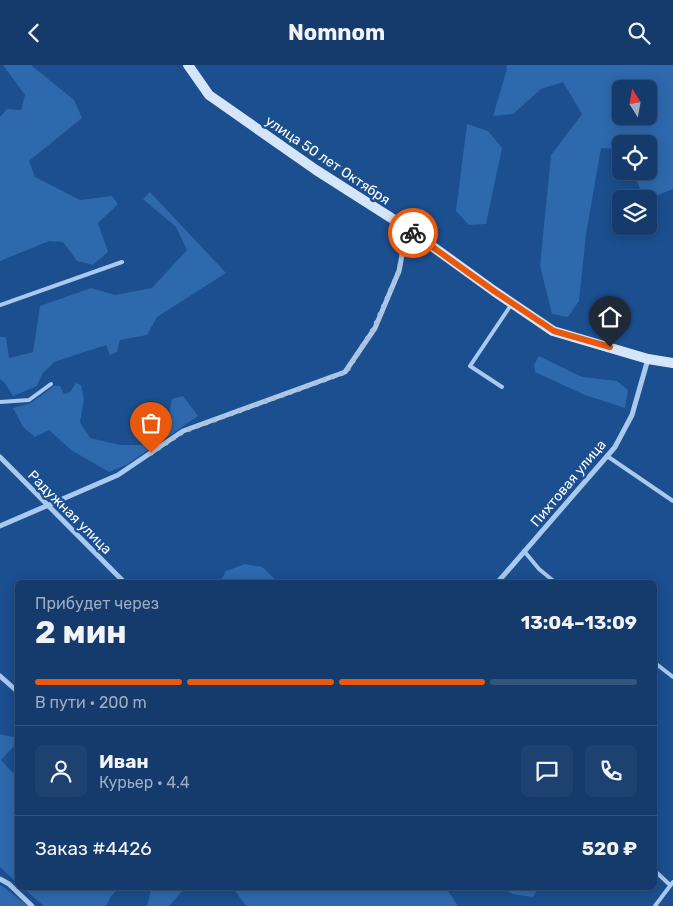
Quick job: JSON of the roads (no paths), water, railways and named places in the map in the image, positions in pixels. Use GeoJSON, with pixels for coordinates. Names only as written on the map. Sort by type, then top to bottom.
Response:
{"type":"FeatureCollection","features":[{"type":"Feature","properties":{"kind":"main road","name":"улица 50 лет Октября"},"geometry":{"type":"LineString","coordinates":[[188,65],[209,95],[316,170],[407,228],[554,331],[648,359],[673,363]]}},
{"type":"Feature","properties":{"kind":"street"},"geometry":{"type":"LineString","coordinates":[[0,526],[48,507],[118,475],[184,431],[346,372],[374,328],[399,271],[407,228]]}},
{"type":"Feature","properties":{"kind":"street","name":"Пихтовая улица"},"geometry":{"type":"LineString","coordinates":[[500,580],[615,447],[632,415],[648,359]]}},
{"type":"Feature","properties":{"kind":"street","name":"Радужная улица"},"geometry":{"type":"LineString","coordinates":[[0,457],[122,580]]}},
{"type":"Feature","properties":{"kind":"street"},"geometry":{"type":"LineString","coordinates":[[0,676],[15,689]]}},
{"type":"Feature","properties":{"kind":"street"},"geometry":{"type":"LineString","coordinates":[[0,879],[15,890]]}},
{"type":"Feature","properties":{"kind":"street"},"geometry":{"type":"LineString","coordinates":[[15,890],[32,906]]}},
{"type":"Feature","properties":{"kind":"lane"},"geometry":{"type":"LineString","coordinates":[[0,305],[122,262]]}},
{"type":"Feature","properties":{"kind":"lane"},"geometry":{"type":"LineString","coordinates":[[502,387],[470,365],[512,303]]}},
{"type":"Feature","properties":{"kind":"lane"},"geometry":{"type":"LineString","coordinates":[[0,402],[29,400],[51,384]]}},
{"type":"Feature","properties":{"kind":"lane"},"geometry":{"type":"LineString","coordinates":[[606,456],[673,501]]}},
{"type":"Feature","properties":{"kind":"lane"},"geometry":{"type":"LineString","coordinates":[[524,551],[539,569],[552,580]]}},
{"type":"Feature","properties":{"kind":"lane"},"geometry":{"type":"LineString","coordinates":[[657,665],[673,677]]}},
{"type":"Feature","properties":{"kind":"lane"},"geometry":{"type":"LineString","coordinates":[[655,906],[672,883],[657,872]]}}]}
